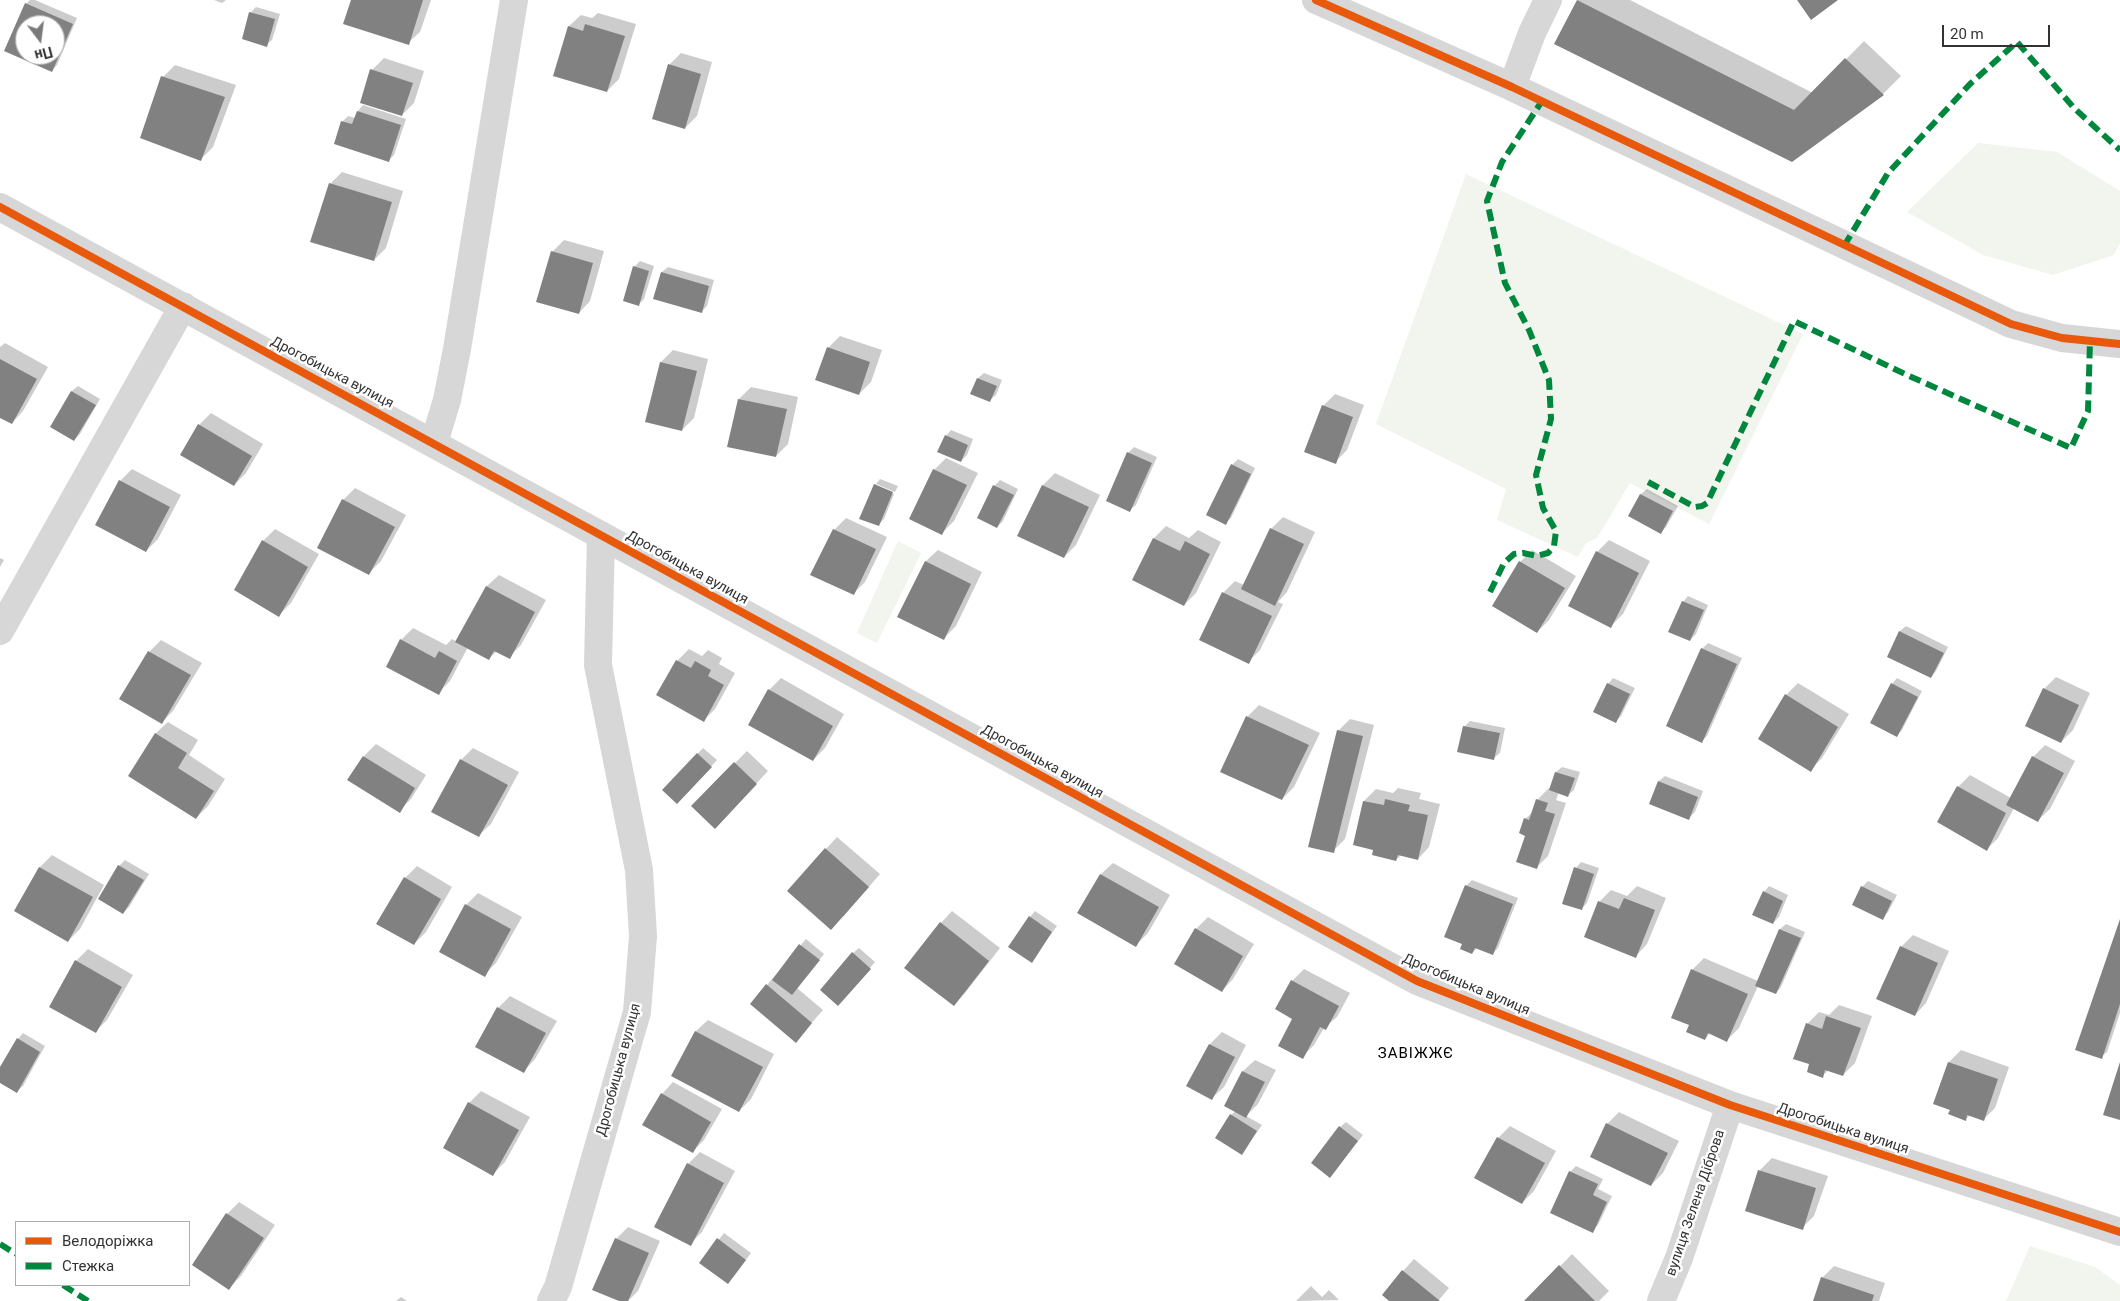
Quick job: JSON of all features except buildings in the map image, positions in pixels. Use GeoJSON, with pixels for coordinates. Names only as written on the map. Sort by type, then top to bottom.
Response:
{"type":"FeatureCollection","features":[{"type":"Feature","properties":{"kind":"street"},"geometry":{"type":"LineString","coordinates":[[434,443],[447,400],[457,349],[514,0]]}},
{"type":"Feature","properties":{"kind":"street"},"geometry":{"type":"LineString","coordinates":[[1316,0],[1512,87],[2011,324],[2062,338],[2120,344]]}},
{"type":"Feature","properties":{"kind":"street"},"geometry":{"type":"LineString","coordinates":[[1512,87],[1532,33],[1548,0]]}},
{"type":"Feature","properties":{"kind":"street","name":"Дрогобицька вулиця"},"geometry":{"type":"LineString","coordinates":[[0,207],[1417,981],[1730,1105],[2120,1232]]}},
{"type":"Feature","properties":{"kind":"street"},"geometry":{"type":"LineString","coordinates":[[0,631],[183,306]]}},
{"type":"Feature","properties":{"kind":"street","name":"Дрогобицька вулиця"},"geometry":{"type":"LineString","coordinates":[[552,1301],[558,1287],[637,1012],[643,936],[639,870],[598,665],[601,536]]}},
{"type":"Feature","properties":{"kind":"street","name":"вулиця Зелена Діброва"},"geometry":{"type":"LineString","coordinates":[[1661,1301],[1679,1258],[1730,1105]]}},
{"type":"Feature","properties":{"kind":"shaded area"},"geometry":{"type":"Polygon","coordinates":[[[1978,143],[2057,152],[2120,191],[2120,243],[2114,255],[2053,275],[1983,255],[1907,212],[1978,143]]]}},
{"type":"Feature","properties":{"kind":"shaded area"},"geometry":{"type":"Polygon","coordinates":[[[1466,174],[1803,334],[1709,524],[1630,483],[1597,538],[1586,543],[1578,557],[1497,520],[1506,489],[1376,424],[1466,174]]]}},
{"type":"Feature","properties":{"kind":"shaded area"},"geometry":{"type":"Polygon","coordinates":[[[898,541],[921,553],[877,643],[857,633],[898,541]]]}},
{"type":"Feature","properties":{"kind":"shaded area"},"geometry":{"type":"Polygon","coordinates":[[[2030,1246],[2095,1267],[2120,1285],[2120,1301],[2006,1301],[2030,1246]]]}},
{"type":"Feature","properties":{"kind":"marked path"},"geometry":{"type":"LineString","coordinates":[[1844,246],[1888,173],[1970,84],[2017,42],[2074,108],[2120,150]]}},
{"type":"Feature","properties":{"kind":"marked path"},"geometry":{"type":"LineString","coordinates":[[1490,592],[1504,563],[1514,554],[1523,553],[1537,556],[1548,553],[1554,546],[1556,531],[1543,508],[1536,475],[1551,419],[1549,380],[1529,330],[1505,283],[1487,201],[1502,162],[1542,101]]}},
{"type":"Feature","properties":{"kind":"marked path"},"geometry":{"type":"LineString","coordinates":[[1648,482],[1695,507],[1707,503],[1794,321],[1907,375],[2071,448],[2088,411],[2090,341]]}},
{"type":"Feature","properties":{"kind":"marked path"},"geometry":{"type":"LineString","coordinates":[[0,1244],[15,1253]]}},
{"type":"Feature","properties":{"kind":"marked path"},"geometry":{"type":"LineString","coordinates":[[65,1286],[88,1301]]}},
{"type":"Feature","properties":{"kind":"cycle path"},"geometry":{"type":"LineString","coordinates":[[1316,0],[1512,87],[2011,324],[2062,338],[2120,344]]}},
{"type":"Feature","properties":{"kind":"cycle path"},"geometry":{"type":"LineString","coordinates":[[0,207],[1417,981],[1730,1105],[2120,1232]]}},
{"type":"Feature","properties":{"kind":"district","name":"ЗАВІЖЖЄ"},"geometry":{"type":"Point","coordinates":[1416,1054]}}]}
